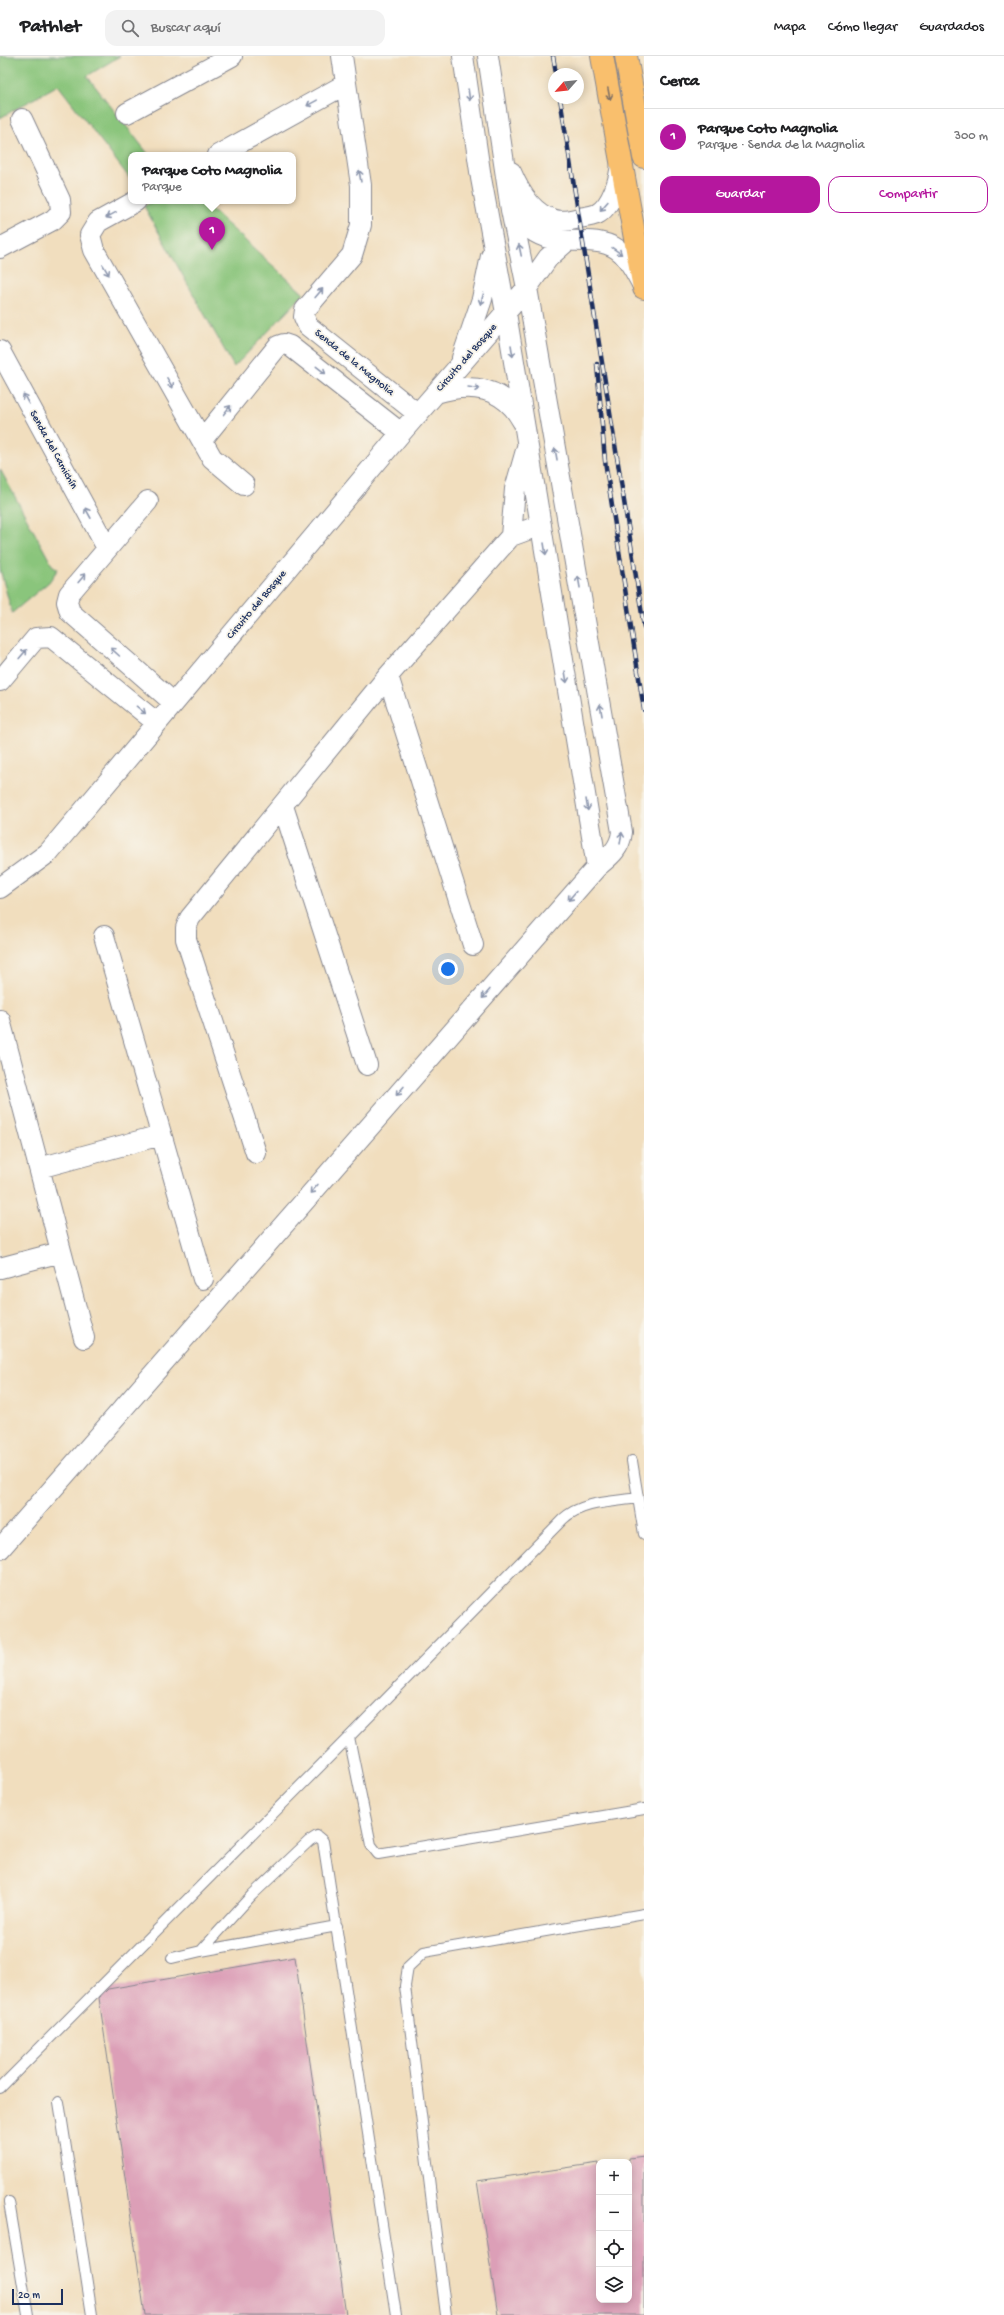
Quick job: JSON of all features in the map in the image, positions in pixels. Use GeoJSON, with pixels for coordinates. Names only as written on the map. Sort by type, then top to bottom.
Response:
{"type":"FeatureCollection","features":[{"type":"Feature","properties":{"kind":"highway"},"geometry":{"type":"LineString","coordinates":[[602,56],[644,287]]}},
{"type":"Feature","properties":{"kind":"highway"},"geometry":{"type":"LineString","coordinates":[[626,56],[644,157]]}},
{"type":"Feature","properties":{"kind":"street"},"geometry":{"type":"LineString","coordinates":[[127,113],[232,56]]}},
{"type":"Feature","properties":{"kind":"street","name":"Senda de la Magnolia"},"geometry":{"type":"LineString","coordinates":[[342,56],[361,184],[361,225],[352,255],[305,310],[304,317],[308,326],[418,414]]}},
{"type":"Feature","properties":{"kind":"street"},"geometry":{"type":"LineString","coordinates":[[463,56],[474,134],[506,313],[597,867]]}},
{"type":"Feature","properties":{"kind":"street"},"geometry":{"type":"LineString","coordinates":[[0,1548],[597,867],[617,850],[621,842],[622,832],[528,288],[511,210],[488,56]]}},
{"type":"Feature","properties":{"kind":"street"},"geometry":{"type":"LineString","coordinates":[[223,152],[346,84]]}},
{"type":"Feature","properties":{"kind":"street"},"geometry":{"type":"LineString","coordinates":[[0,248],[54,220],[61,212],[60,200],[22,119]]}},
{"type":"Feature","properties":{"kind":"street"},"geometry":{"type":"LineString","coordinates":[[474,134],[490,175],[511,210],[524,224],[534,232],[552,239],[599,242],[609,245],[625,257],[644,287]]}},
{"type":"Feature","properties":{"kind":"street"},"geometry":{"type":"LineString","coordinates":[[502,152],[517,186],[530,205],[555,220],[570,220],[598,213],[610,199],[617,186],[621,157]]}},
{"type":"Feature","properties":{"kind":"street"},"geometry":{"type":"LineString","coordinates":[[131,204],[98,222],[90,235],[94,250],[212,458],[244,485]]}},
{"type":"Feature","properties":{"kind":"street"},"geometry":{"type":"LineString","coordinates":[[459,368],[482,299],[490,264],[491,233]]}},
{"type":"Feature","properties":{"kind":"street","name":"Circuito del Bosque"},"geometry":{"type":"LineString","coordinates":[[0,888],[48,853],[401,433],[528,288],[548,258],[567,241]]}},
{"type":"Feature","properties":{"kind":"street"},"geometry":{"type":"LineString","coordinates":[[202,440],[278,346],[284,344],[290,346],[401,433]]}},
{"type":"Feature","properties":{"kind":"street","name":"Senda del Camichín"},"geometry":{"type":"LineString","coordinates":[[0,352],[107,548]]}},
{"type":"Feature","properties":{"kind":"street"},"geometry":{"type":"LineString","coordinates":[[436,393],[453,388],[470,387],[488,391],[503,398],[517,410],[526,434],[515,489],[511,536]]}},
{"type":"Feature","properties":{"kind":"street"},"geometry":{"type":"LineString","coordinates":[[148,501],[69,594],[67,602],[70,612],[174,703]]}},
{"type":"Feature","properties":{"kind":"street"},"geometry":{"type":"LineString","coordinates":[[256,1153],[186,939],[186,928],[190,918],[388,676],[511,536],[541,525]]}},
{"type":"Feature","properties":{"kind":"street"},"geometry":{"type":"LineString","coordinates":[[0,681],[36,638],[51,637],[157,723]]}},
{"type":"Feature","properties":{"kind":"street"},"geometry":{"type":"LineString","coordinates":[[388,676],[472,945]]}},
{"type":"Feature","properties":{"kind":"street"},"geometry":{"type":"LineString","coordinates":[[283,806],[367,1065]]}},
{"type":"Feature","properties":{"kind":"street"},"geometry":{"type":"LineString","coordinates":[[104,936],[203,1279]]}},
{"type":"Feature","properties":{"kind":"street"},"geometry":{"type":"LineString","coordinates":[[0,1020],[84,1338]]}},
{"type":"Feature","properties":{"kind":"street"},"geometry":{"type":"LineString","coordinates":[[39,1168],[161,1135]]}},
{"type":"Feature","properties":{"kind":"street"},"geometry":{"type":"LineString","coordinates":[[0,1268],[62,1252]]}},
{"type":"Feature","properties":{"kind":"lane"},"geometry":{"type":"LineString","coordinates":[[632,1461],[644,1534]]}},
{"type":"Feature","properties":{"kind":"lane"},"geometry":{"type":"LineString","coordinates":[[0,2088],[571,1511],[585,1507],[638,1498]]}},
{"type":"Feature","properties":{"kind":"lane"},"geometry":{"type":"LineString","coordinates":[[349,1737],[371,1845],[378,1854],[644,1809]]}},
{"type":"Feature","properties":{"kind":"lane"},"geometry":{"type":"LineString","coordinates":[[201,1951],[252,1895],[309,1841],[317,1836],[323,1841],[396,2315]]}},
{"type":"Feature","properties":{"kind":"lane"},"geometry":{"type":"LineString","coordinates":[[446,2315],[405,1986],[408,1967],[424,1952],[644,1914]]}},
{"type":"Feature","properties":{"kind":"lane"},"geometry":{"type":"LineString","coordinates":[[172,1958],[201,1951],[337,1926]]}},
{"type":"Feature","properties":{"kind":"lane"},"geometry":{"type":"LineString","coordinates":[[59,2102],[92,2315]]}},
{"type":"Feature","properties":{"kind":"lane"},"geometry":{"type":"LineString","coordinates":[[9,2202],[28,2315]]}},
{"type":"Feature","properties":{"kind":"green space"},"geometry":{"type":"Polygon","coordinates":[[[0,56],[120,56],[87,76],[147,152],[128,152],[128,176],[58,85],[0,118],[0,56]]]}},
{"type":"Feature","properties":{"kind":"green space"},"geometry":{"type":"Polygon","coordinates":[[[148,204],[205,204],[304,294],[234,367],[144,206],[148,204]]]}},
{"type":"Feature","properties":{"kind":"green space"},"geometry":{"type":"Polygon","coordinates":[[[0,469],[52,565],[58,569],[49,582],[12,613],[0,569],[0,469]]]}},
{"type":"Feature","properties":{"kind":"building"},"geometry":{"type":"Polygon","coordinates":[[[295,1957],[346,2315],[145,2315],[99,1998],[108,1989],[295,1957]]]}},
{"type":"Feature","properties":{"kind":"building"},"geometry":{"type":"Polygon","coordinates":[[[644,2156],[644,2315],[498,2315],[477,2181],[596,2163],[596,2303],[632,2303],[632,2159],[629,2158],[644,2156]]]}},
{"type":"Feature","properties":{"kind":"railway"},"geometry":{"type":"LineString","coordinates":[[553,56],[555,68]]}},
{"type":"Feature","properties":{"kind":"railway"},"geometry":{"type":"LineString","coordinates":[[561,104],[644,627]]}},
{"type":"Feature","properties":{"kind":"railway"},"geometry":{"type":"LineString","coordinates":[[597,364],[605,461],[644,710]]}},
{"type":"Feature","properties":{"kind":"place","name":"Parque Coto Magnolia"},"geometry":{"type":"Point","coordinates":[212,250]}}]}
